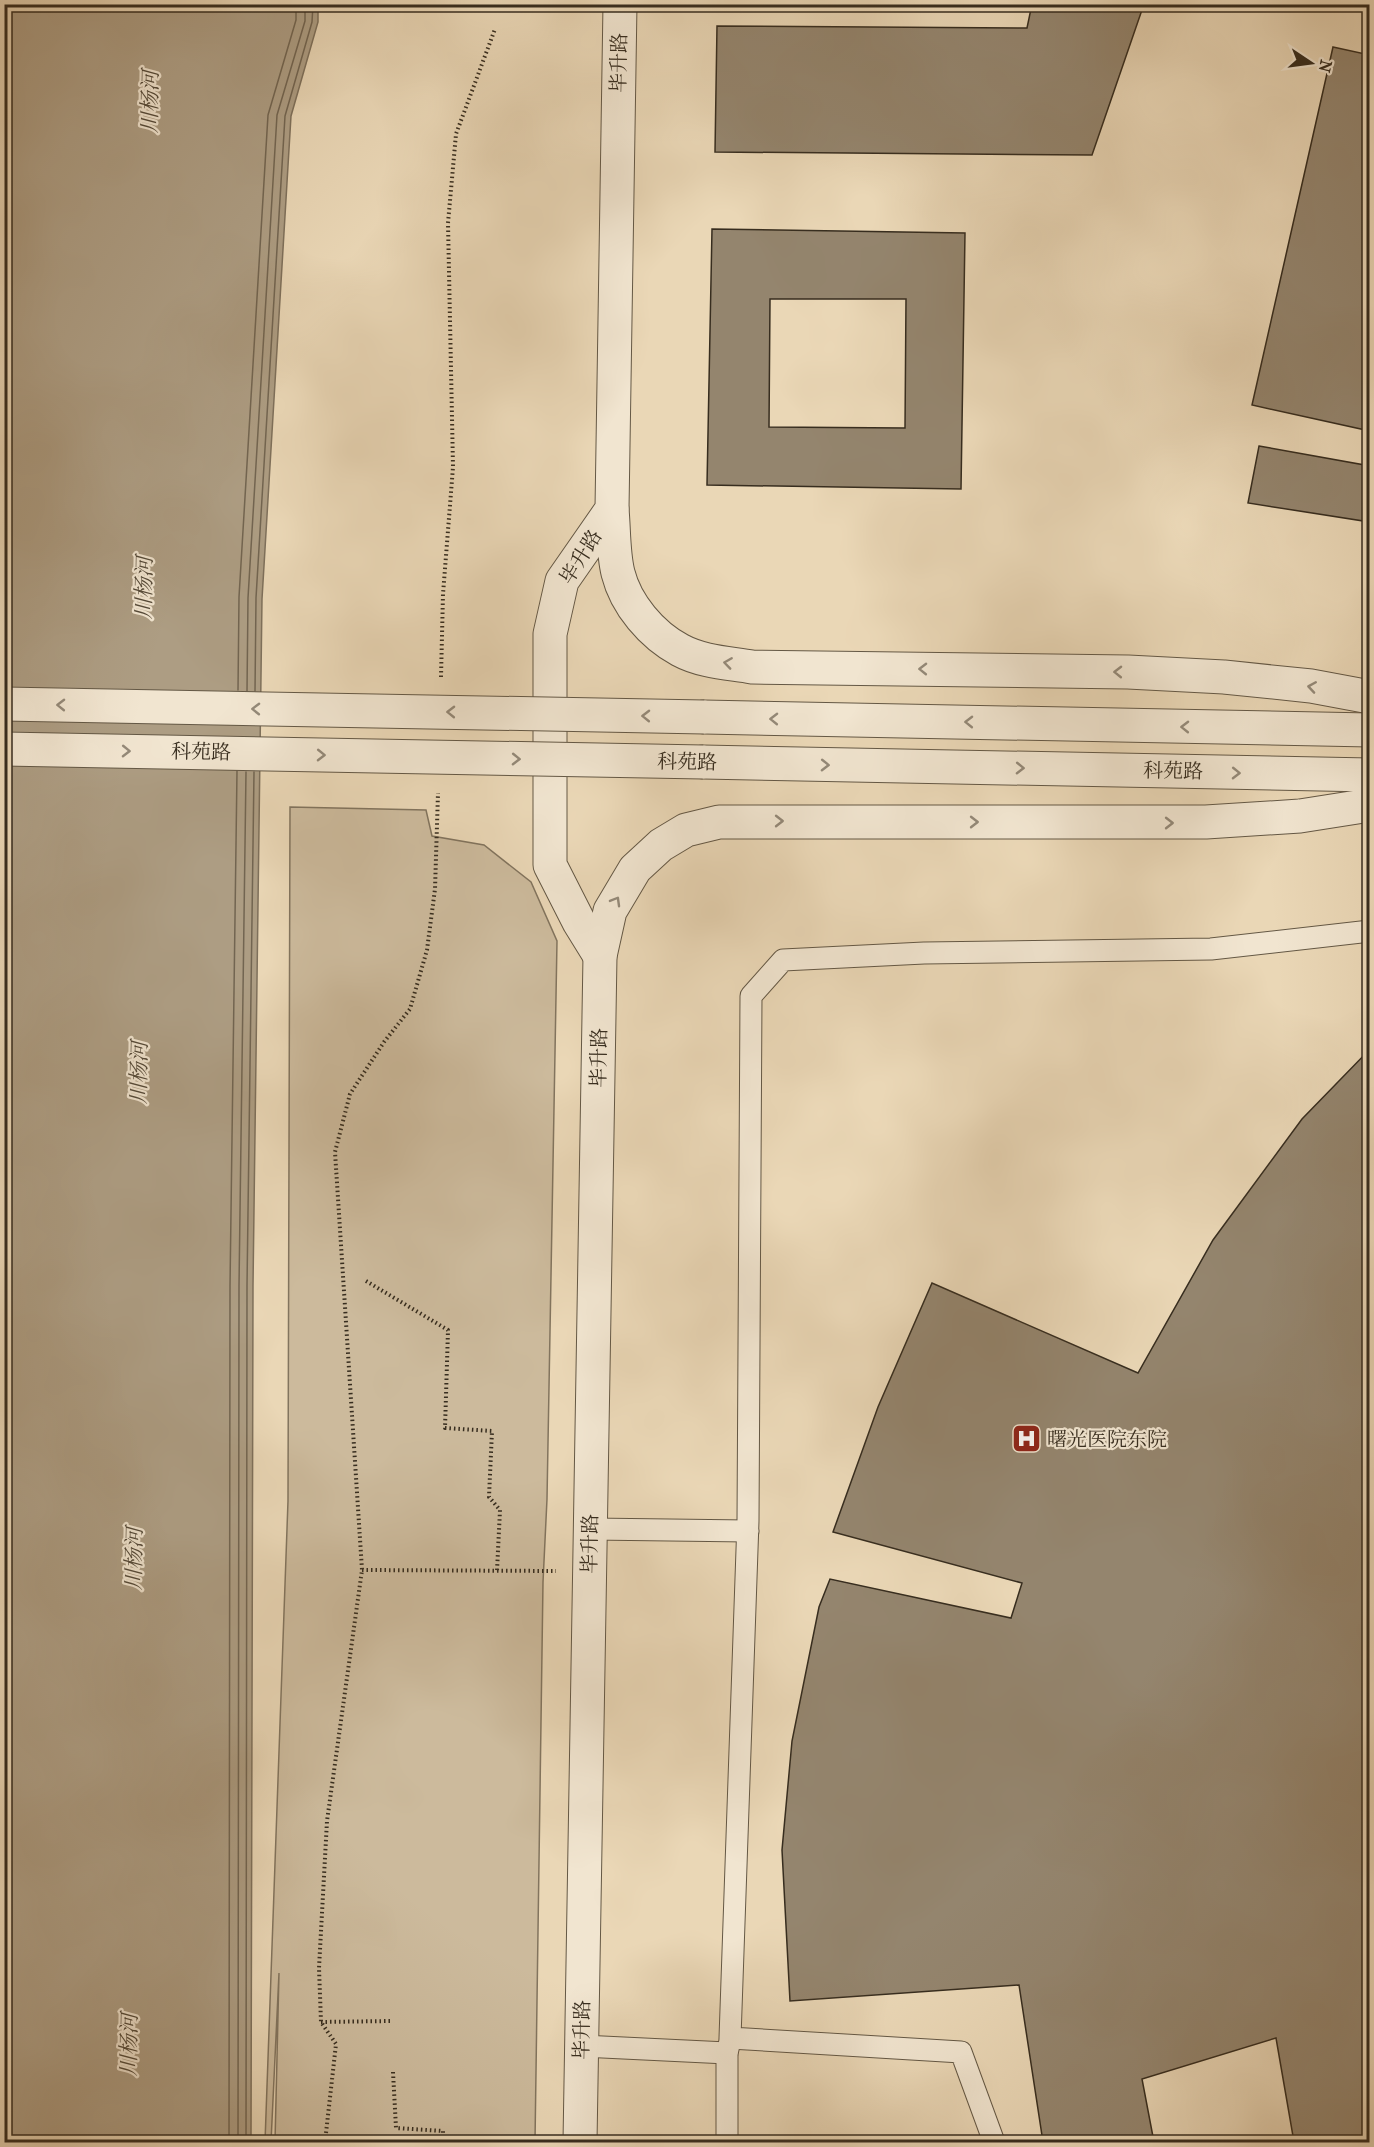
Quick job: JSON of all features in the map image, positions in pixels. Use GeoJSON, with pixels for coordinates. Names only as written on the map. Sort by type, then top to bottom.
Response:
{"type":"FeatureCollection","features":[{"type":"Feature","properties":{"kind":"street","name":"毕升路"},"geometry":{"type":"LineString","coordinates":[[580,2142],[600,956],[579,922],[550,865],[550,634],[562,581],[612,509],[620,4]]}},
{"type":"Feature","properties":{"kind":"street"},"geometry":{"type":"LineString","coordinates":[[612,509],[618,573],[631,606],[654,630],[681,650],[713,661],[752,667],[1140,672],[1224,677],[1311,686],[1370,697]]}},
{"type":"Feature","properties":{"kind":"street"},"geometry":{"type":"LineString","coordinates":[[4,704],[1370,730]]}},
{"type":"Feature","properties":{"kind":"street","name":"科苑路"},"geometry":{"type":"LineString","coordinates":[[4,749],[1370,775]]}},
{"type":"Feature","properties":{"kind":"street"},"geometry":{"type":"LineString","coordinates":[[600,956],[610,911],[634,869],[661,845],[686,830],[719,822],[1206,822],[1300,816],[1370,805]]}},
{"type":"Feature","properties":{"kind":"lane"},"geometry":{"type":"LineString","coordinates":[[728,2142],[729,2046],[748,1531],[751,996],[783,960],[924,952],[1211,949],[1370,931]]}},
{"type":"Feature","properties":{"kind":"lane"},"geometry":{"type":"LineString","coordinates":[[591,1529],[748,1531]]}},
{"type":"Feature","properties":{"kind":"lane"},"geometry":{"type":"LineString","coordinates":[[582,2046],[729,2046],[961,2052],[994,2142]]}},
{"type":"Feature","properties":{"kind":"path"},"geometry":{"type":"LineString","coordinates":[[441,688],[443,594],[453,467],[448,223],[456,134],[495,29]]}},
{"type":"Feature","properties":{"kind":"path"},"geometry":{"type":"LineString","coordinates":[[325,2142],[336,2044],[321,2022],[319,1968],[327,1821],[362,1570],[336,1152],[350,1094],[384,1042],[410,1009],[424,960],[435,889],[438,783]]}},
{"type":"Feature","properties":{"kind":"path"},"geometry":{"type":"LineString","coordinates":[[366,1281],[448,1330],[446,1428],[492,1431],[489,1497],[500,1510],[497,1571]]}},
{"type":"Feature","properties":{"kind":"path"},"geometry":{"type":"LineString","coordinates":[[362,1570],[590,1572]]}},
{"type":"Feature","properties":{"kind":"path"},"geometry":{"type":"LineString","coordinates":[[321,2022],[391,2021]]}},
{"type":"Feature","properties":{"kind":"path"},"geometry":{"type":"LineString","coordinates":[[393,2072],[396,2128],[443,2131],[443,2142]]}},
{"type":"Feature","properties":{"kind":"shaded area"},"geometry":{"type":"Polygon","coordinates":[[[290,807],[426,810],[432,836],[484,845],[531,882],[557,941],[547,1499],[543,1582],[535,2142],[275,2142],[279,1973],[271,2142],[265,2142],[288,1501],[290,807]]]}},
{"type":"Feature","properties":{"kind":"water","name":"川杨河"},"geometry":{"type":"Polygon","coordinates":[[[5,5],[318,5],[318,22],[291,116],[262,599],[253,1286],[251,2142],[5,2142],[5,5]]]}},
{"type":"Feature","properties":{"kind":"building"},"geometry":{"type":"Polygon","coordinates":[[[1032,4],[1144,4],[1092,155],[715,152],[717,26],[1027,28],[1032,4]]]}},
{"type":"Feature","properties":{"kind":"building"},"geometry":{"type":"Polygon","coordinates":[[[1333,47],[1370,55],[1370,431],[1252,405],[1333,47]]]}},
{"type":"Feature","properties":{"kind":"building"},"geometry":{"type":"Polygon","coordinates":[[[712,229],[965,233],[961,489],[707,485],[712,229]],[[770,299],[769,427],[905,428],[906,299],[770,299]]]}},
{"type":"Feature","properties":{"kind":"building"},"geometry":{"type":"Polygon","coordinates":[[[1259,446],[1370,466],[1370,522],[1248,503],[1259,446]]]}},
{"type":"Feature","properties":{"kind":"building"},"geometry":{"type":"Polygon","coordinates":[[[1370,1049],[1370,2142],[1294,2142],[1276,2038],[1142,2079],[1154,2142],[1043,2142],[1019,1985],[790,2001],[782,1850],[792,1741],[819,1607],[830,1579],[1011,1618],[1022,1583],[833,1532],[878,1407],[932,1283],[1138,1373],[1213,1240],[1302,1119],[1370,1049]]]}},
{"type":"Feature","properties":{"kind":"place","name":"曙光医院东院"},"geometry":{"type":"Point","coordinates":[1026,1439]}}]}
